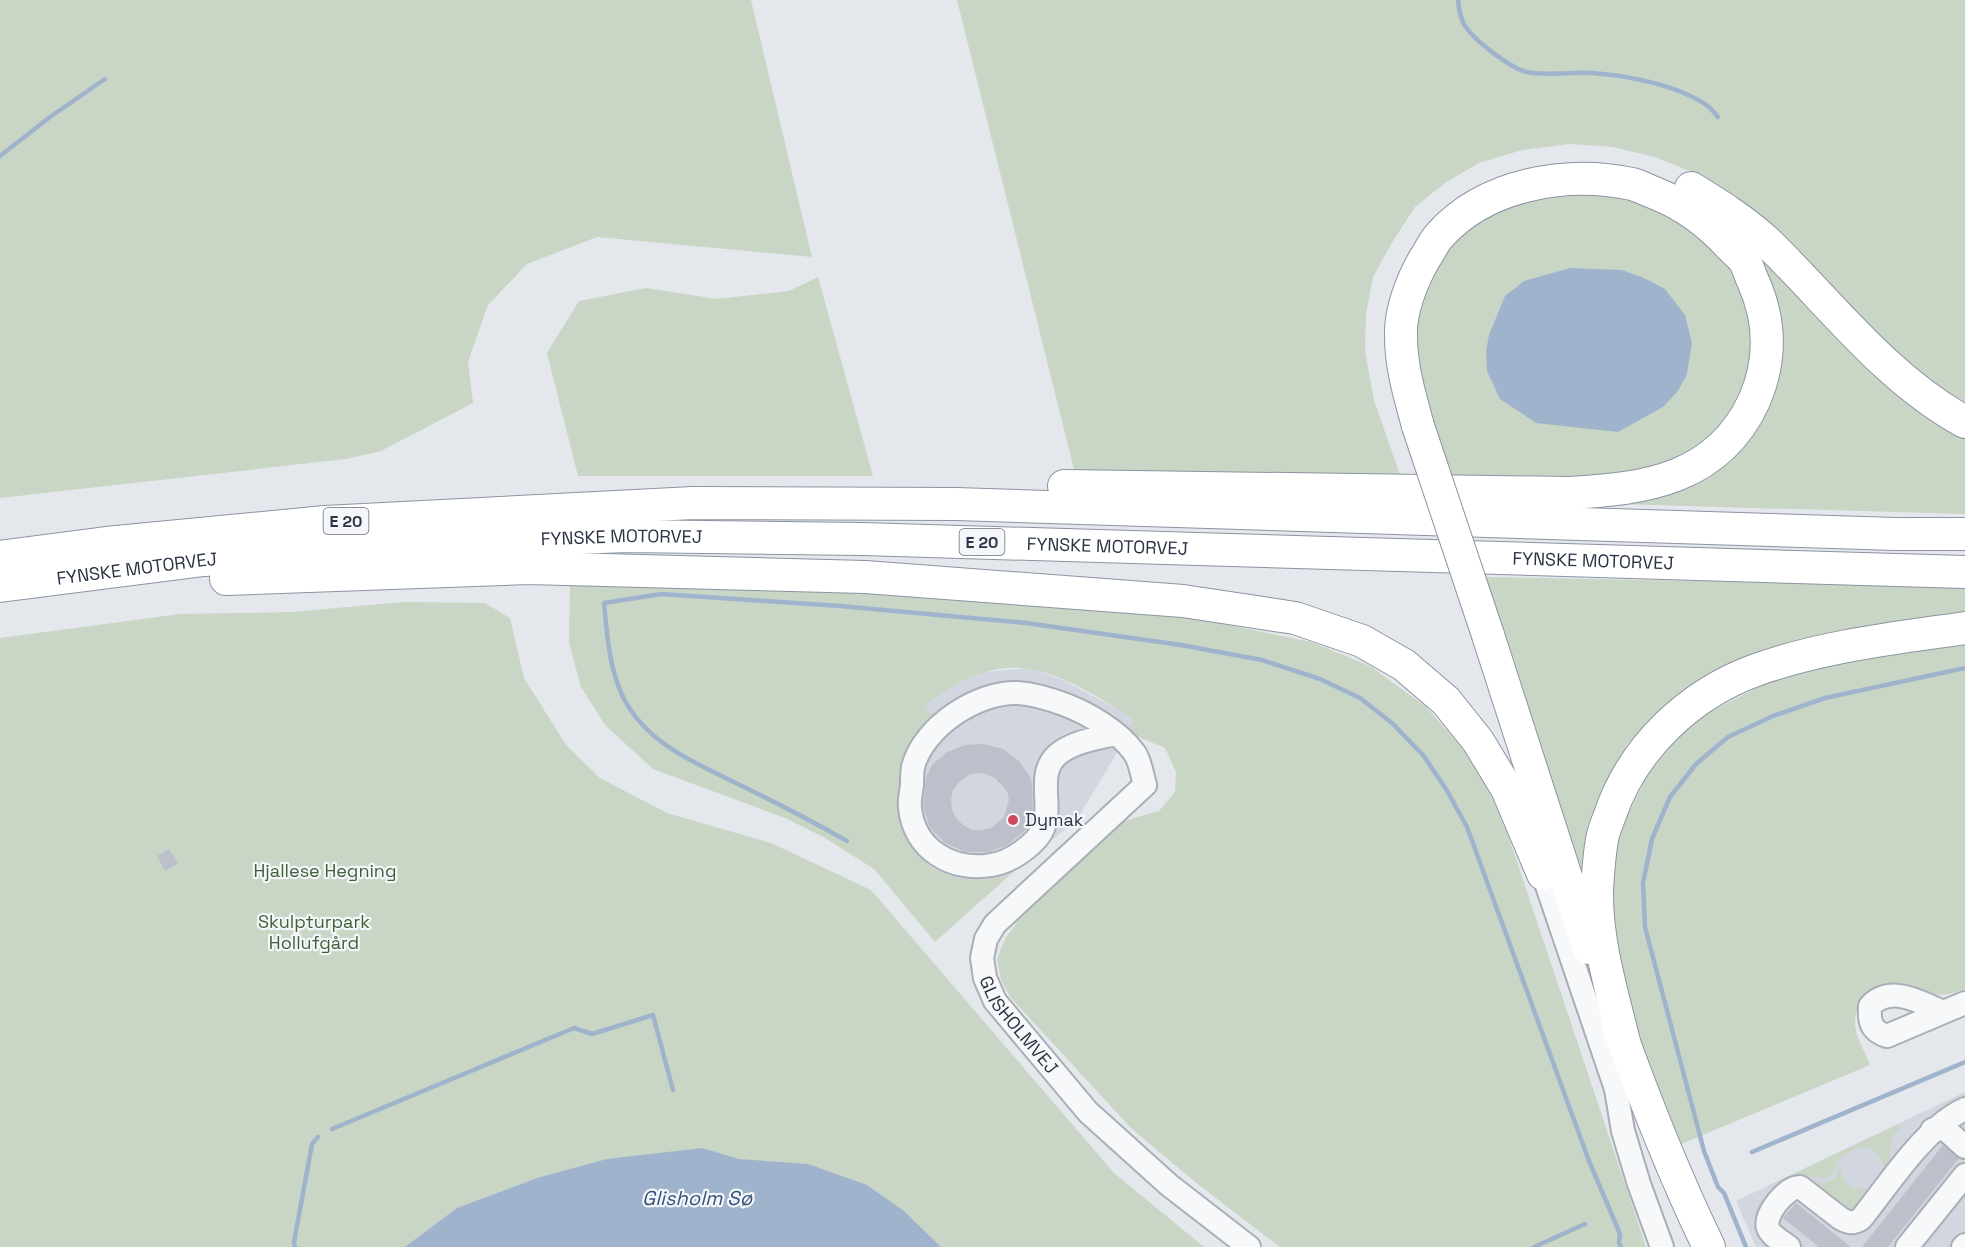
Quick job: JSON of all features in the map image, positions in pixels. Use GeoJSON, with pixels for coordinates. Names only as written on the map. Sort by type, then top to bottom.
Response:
{"type":"FeatureCollection","features":[{"type":"Feature","properties":{"kind":"highway"},"geometry":{"type":"LineString","coordinates":[[1709,1247],[1654,1125],[1477,638],[1408,429],[1383,378],[1381,335],[1386,295],[1401,259],[1424,223],[1455,196],[1494,174],[1534,163],[1579,158],[1630,164],[1680,181],[1724,208],[1764,240],[1904,380],[1965,422]]}},
{"type":"Feature","properties":{"kind":"highway"},"geometry":{"type":"LineString","coordinates":[[693,504],[872,483],[1569,493],[1617,491],[1651,484],[1679,474],[1706,460],[1746,418],[1758,392],[1766,360],[1768,330],[1760,297],[1743,260],[1713,227],[1677,202],[1632,184],[1583,179],[1537,183],[1492,197],[1460,218],[1439,236],[1420,267],[1407,301],[1401,334],[1408,429]]}},
{"type":"Feature","properties":{"kind":"highway","name":"FYNSKE MOTORVEJ"},"geometry":{"type":"LineString","coordinates":[[0,556],[105,543],[325,522],[693,504],[957,504],[1965,534]]}},
{"type":"Feature","properties":{"kind":"highway","name":"FYNSKE MOTORVEJ"},"geometry":{"type":"LineString","coordinates":[[0,586],[204,560],[399,545],[626,536],[863,539],[1965,572]]}},
{"type":"Feature","properties":{"kind":"highway"},"geometry":{"type":"LineString","coordinates":[[0,586],[102,586],[268,577],[530,568],[866,577],[1184,601],[1295,618],[1362,641],[1404,665],[1446,701],[1478,741],[1507,789],[1543,874]]}},
{"type":"Feature","properties":{"kind":"highway"},"geometry":{"type":"LineString","coordinates":[[1625,1046],[1602,950],[1597,891],[1602,839],[1617,795],[1636,761],[1662,729],[1709,692],[1756,670],[1809,655],[1965,628]]}},
{"type":"Feature","properties":{"kind":"highway"},"geometry":{"type":"LineString","coordinates":[[1477,638],[1543,874]]}},
{"type":"Feature","properties":{"kind":"street"},"geometry":{"type":"LineString","coordinates":[[1016,693],[1044,697],[1083,711],[1115,735],[1081,742],[1056,756],[1048,766],[1044,827],[1028,848],[1012,858],[993,865],[970,867],[944,860],[926,846],[916,832],[910,807],[913,766],[929,735],[954,714],[983,699],[1016,693]]}},
{"type":"Feature","properties":{"kind":"street","name":"GLISHOLMVEJ"},"geometry":{"type":"LineString","coordinates":[[1115,735],[1134,752],[1145,785],[995,924],[986,939],[982,958],[985,978],[995,1000],[1088,1112],[1169,1185],[1249,1247]]}},
{"type":"Feature","properties":{"kind":"street"},"geometry":{"type":"LineString","coordinates":[[1543,874],[1616,1089],[1677,1247]]}},
{"type":"Feature","properties":{"kind":"street"},"geometry":{"type":"LineString","coordinates":[[1943,1012],[1965,1003]]}},
{"type":"Feature","properties":{"kind":"street"},"geometry":{"type":"LineString","coordinates":[[1616,1089],[1623,1131],[1662,1247]]}},
{"type":"Feature","properties":{"kind":"street"},"geometry":{"type":"LineString","coordinates":[[1789,1247],[1770,1232],[1767,1224],[1769,1214],[1790,1189],[1800,1187],[1846,1222],[1855,1222],[1861,1219],[1932,1131],[1948,1118],[1965,1109]]}},
{"type":"Feature","properties":{"kind":"street"},"geometry":{"type":"LineString","coordinates":[[1932,1131],[1945,1129],[1965,1147]]}},
{"type":"Feature","properties":{"kind":"street"},"geometry":{"type":"LineString","coordinates":[[1907,1247],[1965,1175]]}},
{"type":"Feature","properties":{"kind":"shaded area"},"geometry":{"type":"Polygon","coordinates":[[[1029,668],[1063,680],[1134,718],[1129,733],[1077,819],[1010,875],[989,881],[965,880],[943,874],[927,862],[911,845],[903,823],[900,804],[900,783],[904,758],[914,738],[933,716],[924,707],[942,691],[966,678],[985,672],[1029,668]]]}},
{"type":"Feature","properties":{"kind":"shaded area"},"geometry":{"type":"Polygon","coordinates":[[[1965,1092],[1965,1247],[1756,1247],[1736,1201],[1965,1092]]]}},
{"type":"Feature","properties":{"kind":"green space"},"geometry":{"type":"Polygon","coordinates":[[[0,0],[751,0],[812,257],[597,237],[527,264],[488,305],[468,362],[473,403],[381,451],[346,459],[0,498],[0,0]]]}},
{"type":"Feature","properties":{"kind":"green space"},"geometry":{"type":"Polygon","coordinates":[[[957,0],[1965,0],[1965,408],[1908,367],[1737,200],[1700,175],[1655,157],[1613,147],[1570,144],[1522,150],[1479,163],[1445,183],[1415,207],[1373,277],[1366,314],[1365,351],[1374,400],[1401,478],[1075,473],[957,0]]]}},
{"type":"Feature","properties":{"kind":"green space"},"geometry":{"type":"Polygon","coordinates":[[[1575,189],[1650,202],[1730,257],[1756,327],[1754,362],[1737,410],[1699,452],[1629,480],[1446,479],[1413,379],[1409,326],[1441,248],[1485,211],[1575,189]]]}},
{"type":"Feature","properties":{"kind":"green space"},"geometry":{"type":"Polygon","coordinates":[[[1758,245],[1965,434],[1965,514],[1618,504],[1755,417],[1758,245]]]}},
{"type":"Feature","properties":{"kind":"green space"},"geometry":{"type":"Polygon","coordinates":[[[818,277],[873,476],[578,476],[547,353],[579,301],[646,288],[717,299],[789,291],[818,277]]]}},
{"type":"Feature","properties":{"kind":"green space"},"geometry":{"type":"Polygon","coordinates":[[[1486,577],[1965,586],[1965,615],[1898,624],[1766,650],[1681,695],[1627,744],[1589,825],[1584,899],[1486,577]]]}},
{"type":"Feature","properties":{"kind":"green space"},"geometry":{"type":"Polygon","coordinates":[[[570,582],[823,588],[1185,616],[1311,642],[1370,666],[1425,706],[1460,745],[1486,784],[1509,838],[1646,1247],[1280,1247],[1195,1182],[1131,1128],[1011,998],[1001,980],[997,959],[1005,939],[1032,901],[1124,821],[1159,811],[1175,792],[1176,772],[1165,748],[1129,733],[1133,718],[1070,682],[1043,672],[1015,668],[1000,669],[973,676],[947,690],[924,707],[934,715],[910,745],[903,762],[901,777],[900,797],[903,820],[909,839],[919,855],[932,867],[949,875],[967,879],[988,879],[1010,875],[935,942],[874,869],[825,838],[785,818],[653,769],[605,725],[581,687],[569,643],[570,582]]]}},
{"type":"Feature","properties":{"kind":"green space","name":"Skulpturpark Hollufgård"},"geometry":{"type":"Polygon","coordinates":[[[404,602],[485,603],[510,618],[524,678],[566,745],[600,778],[667,813],[771,843],[871,890],[1114,1173],[1204,1247],[0,1247],[0,638],[180,614],[292,612],[404,602]]]}},
{"type":"Feature","properties":{"kind":"green space"},"geometry":{"type":"Polygon","coordinates":[[[1965,644],[1965,989],[1940,995],[1912,985],[1894,983],[1876,990],[1861,1003],[1855,1021],[1857,1035],[1870,1065],[1679,1145],[1636,1041],[1637,1028],[1620,959],[1611,907],[1612,870],[1620,831],[1651,767],[1678,737],[1708,713],[1766,683],[1861,658],[1965,644]]]}},
{"type":"Feature","properties":{"kind":"green space"},"geometry":{"type":"Polygon","coordinates":[[[1899,1124],[1900,1128],[1892,1139],[1885,1171],[1882,1172],[1883,1165],[1878,1155],[1869,1148],[1858,1147],[1841,1157],[1831,1175],[1826,1178],[1799,1175],[1766,1187],[1899,1124]]]}},
{"type":"Feature","properties":{"kind":"green space"},"geometry":{"type":"Polygon","coordinates":[[[1840,1165],[1844,1180],[1853,1187],[1864,1189],[1878,1185],[1854,1217],[1803,1183],[1757,1228],[1757,1208],[1768,1194],[1797,1181],[1808,1180],[1822,1183],[1831,1181],[1836,1176],[1840,1165]]]}},
{"type":"Feature","properties":{"kind":"water"},"geometry":{"type":"Polygon","coordinates":[[[1570,268],[1622,270],[1644,278],[1665,289],[1685,315],[1692,343],[1687,374],[1678,391],[1663,407],[1618,432],[1536,423],[1500,399],[1487,371],[1486,351],[1489,335],[1505,296],[1524,281],[1570,268]]]}},
{"type":"Feature","properties":{"kind":"water","name":"Glisholm Sø"},"geometry":{"type":"Polygon","coordinates":[[[702,1148],[739,1159],[808,1164],[867,1185],[904,1211],[941,1247],[405,1247],[457,1208],[537,1178],[607,1159],[702,1148]]]}},
{"type":"Feature","properties":{"kind":"building"},"geometry":{"type":"Polygon","coordinates":[[[984,744],[1003,749],[1019,761],[1032,784],[1033,815],[1026,830],[1007,845],[989,852],[965,852],[945,843],[930,828],[923,806],[926,777],[932,765],[947,752],[965,745],[984,744]],[[976,773],[967,776],[953,790],[952,810],[963,825],[972,830],[991,828],[1004,817],[1009,800],[1007,791],[995,778],[976,773]]]}},
{"type":"Feature","properties":{"kind":"building"},"geometry":{"type":"Polygon","coordinates":[[[169,849],[178,864],[165,871],[157,856],[169,849]]]}},
{"type":"Feature","properties":{"kind":"building"},"geometry":{"type":"Polygon","coordinates":[[[1943,1145],[1959,1158],[1888,1247],[1862,1247],[1943,1145]]]}},
{"type":"Feature","properties":{"kind":"building"},"geometry":{"type":"Polygon","coordinates":[[[1796,1203],[1851,1247],[1819,1247],[1783,1218],[1796,1203]]]}},
{"type":"Feature","properties":{"kind":"waterway"},"geometry":{"type":"LineString","coordinates":[[1458,0],[1462,20],[1470,32],[1493,53],[1520,69],[1543,74],[1605,74],[1650,82],[1693,97],[1709,107],[1718,117]]}},
{"type":"Feature","properties":{"kind":"waterway"},"geometry":{"type":"LineString","coordinates":[[0,156],[50,117],[105,79]]}},
{"type":"Feature","properties":{"kind":"waterway"},"geometry":{"type":"LineString","coordinates":[[847,841],[678,753],[647,729],[634,714],[618,686],[609,651],[604,603],[661,594],[840,606],[1026,623],[1181,645],[1262,660],[1320,679],[1360,698],[1392,723],[1423,755],[1446,789],[1467,827],[1589,1161],[1620,1234],[1621,1247]]}},
{"type":"Feature","properties":{"kind":"waterway"},"geometry":{"type":"LineString","coordinates":[[1746,1247],[1704,1151],[1645,927],[1643,883],[1652,839],[1670,797],[1696,764],[1728,737],[1773,716],[1825,698],[1965,668]]}},
{"type":"Feature","properties":{"kind":"waterway"},"geometry":{"type":"LineString","coordinates":[[332,1129],[574,1028],[592,1034],[653,1015],[673,1090]]}},
{"type":"Feature","properties":{"kind":"waterway"},"geometry":{"type":"LineString","coordinates":[[1752,1152],[1965,1062]]}},
{"type":"Feature","properties":{"kind":"waterway"},"geometry":{"type":"LineString","coordinates":[[295,1247],[294,1242],[312,1144],[318,1137]]}},
{"type":"Feature","properties":{"kind":"waterway"},"geometry":{"type":"LineString","coordinates":[[1534,1247],[1585,1224]]}},
{"type":"Feature","properties":{"kind":"place","name":"Dymak"},"geometry":{"type":"Point","coordinates":[1013,820]}},
{"type":"Feature","properties":{"kind":"park label","name":"Hjallese Hegning"},"geometry":{"type":"Point","coordinates":[325,871]}}]}
